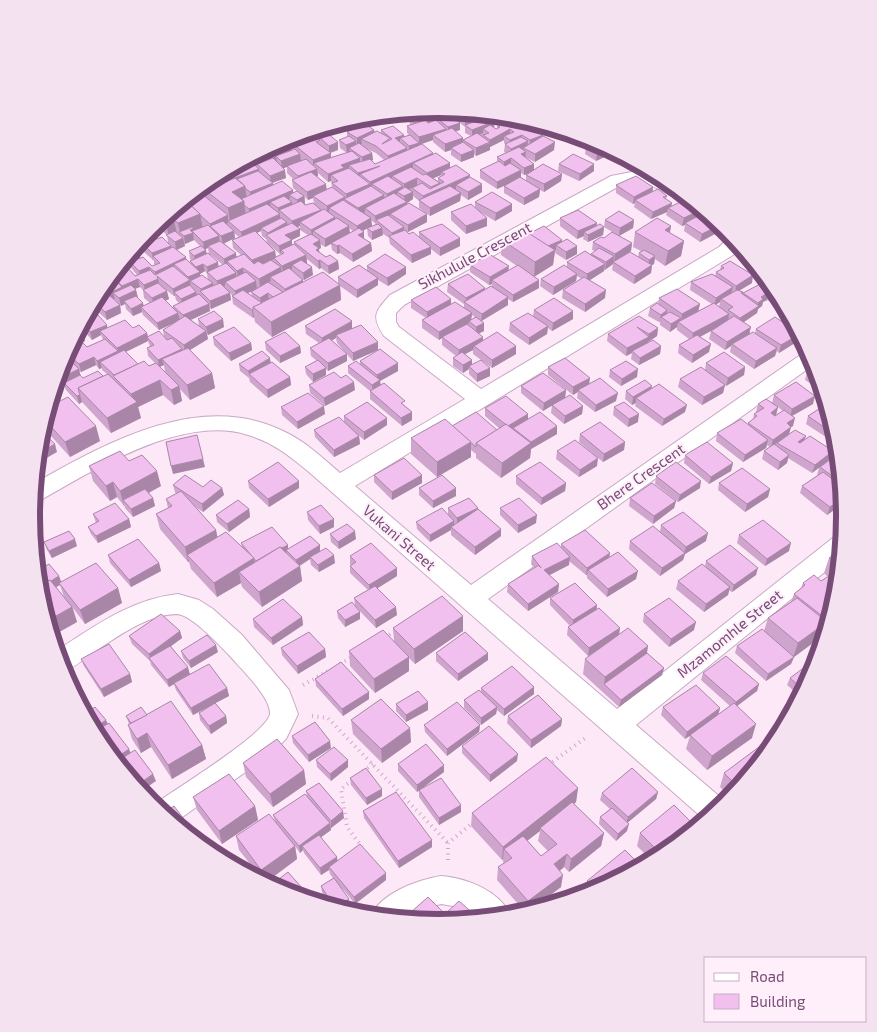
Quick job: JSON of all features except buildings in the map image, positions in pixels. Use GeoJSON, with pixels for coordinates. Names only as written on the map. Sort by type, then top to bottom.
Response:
{"type":"FeatureCollection","features":[{"type":"Feature","properties":{"kind":"street","name":"Sikhulule Crescent"},"geometry":{"type":"LineString","coordinates":[[479,399],[391,331],[386,322],[386,312],[397,300],[616,180],[630,176],[648,178]]}},
{"type":"Feature","properties":{"kind":"street"},"geometry":{"type":"LineString","coordinates":[[339,485],[726,251],[731,246]]}},
{"type":"Feature","properties":{"kind":"street","name":"Bhere Crescent"},"geometry":{"type":"LineString","coordinates":[[470,599],[805,360]]}},
{"type":"Feature","properties":{"kind":"street","name":"Vukani Street"},"geometry":{"type":"LineString","coordinates":[[41,490],[88,464],[136,442],[175,428],[210,423],[250,427],[279,438],[339,485],[710,807]]}},
{"type":"Feature","properties":{"kind":"street","name":"Mzamomhle Street"},"geometry":{"type":"LineString","coordinates":[[616,725],[835,549]]}},
{"type":"Feature","properties":{"kind":"street"},"geometry":{"type":"LineString","coordinates":[[66,658],[128,620],[156,607],[180,604],[195,609],[211,620],[282,706],[276,730],[258,748],[169,810]]}},
{"type":"Feature","properties":{"kind":"street"},"geometry":{"type":"LineString","coordinates":[[392,912],[403,903],[426,892],[449,889],[467,895],[489,911]]}},
{"type":"Feature","properties":{"kind":"path"},"geometry":{"type":"LineString","coordinates":[[384,638],[400,627]]}},
{"type":"Feature","properties":{"kind":"path"},"geometry":{"type":"LineString","coordinates":[[282,706],[359,653]]}},
{"type":"Feature","properties":{"kind":"path"},"geometry":{"type":"LineString","coordinates":[[282,706],[328,718],[448,843],[449,889]]}},
{"type":"Feature","properties":{"kind":"path"},"geometry":{"type":"LineString","coordinates":[[546,767],[584,738],[616,725]]}},
{"type":"Feature","properties":{"kind":"path"},"geometry":{"type":"LineString","coordinates":[[360,774],[373,764]]}},
{"type":"Feature","properties":{"kind":"path"},"geometry":{"type":"LineString","coordinates":[[354,779],[341,789],[348,827],[364,850]]}},
{"type":"Feature","properties":{"kind":"path"},"geometry":{"type":"LineString","coordinates":[[448,843],[478,820]]}}]}
